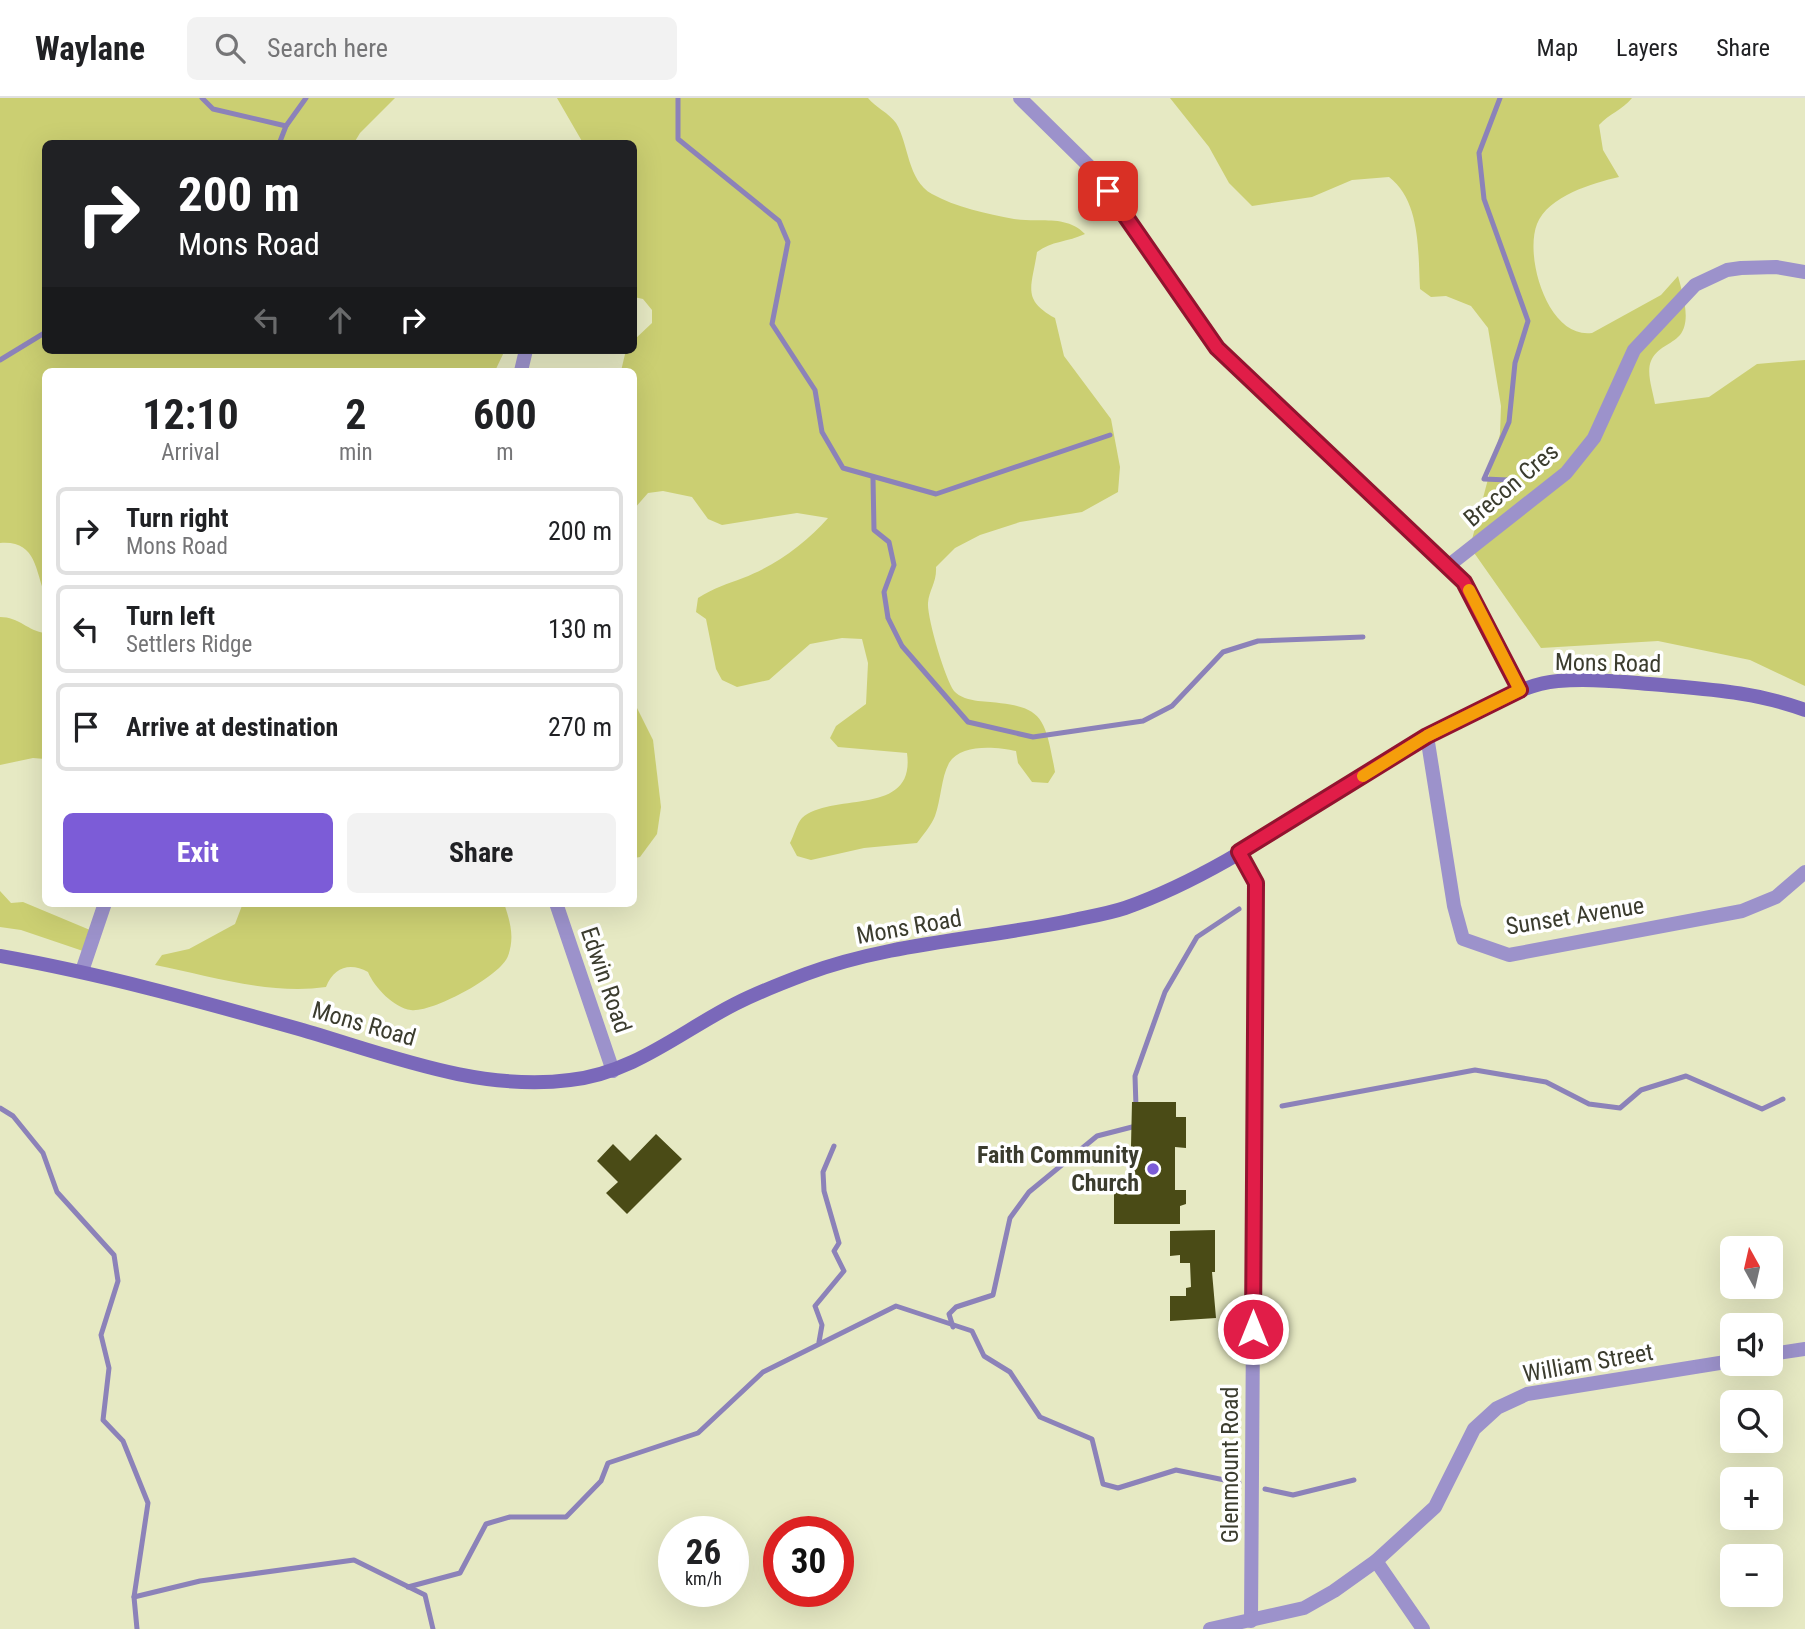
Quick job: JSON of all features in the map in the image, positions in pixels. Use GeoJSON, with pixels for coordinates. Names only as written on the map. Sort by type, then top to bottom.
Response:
{"type":"FeatureCollection","features":[{"type":"Feature","properties":{"kind":"main road","name":"Mons Road"},"geometry":{"type":"LineString","coordinates":[[0,956],[82,971],[435,1068],[496,1082],[575,1080],[612,1072],[661,1049],[733,1005],[809,973],[907,948],[1009,934],[1123,909],[1181,884],[1239,852],[1427,736],[1520,690],[1557,681],[1656,685],[1734,691],[1805,710]]}},
{"type":"Feature","properties":{"kind":"street"},"geometry":{"type":"LineString","coordinates":[[1020,98],[1092,169],[1217,348],[1464,582],[1520,690]]}},
{"type":"Feature","properties":{"kind":"street","name":"Brecon Cres"},"geometry":{"type":"LineString","coordinates":[[1448,566],[1566,473],[1594,438],[1634,350],[1695,285],[1727,270],[1741,268],[1776,267],[1805,272]]}},
{"type":"Feature","properties":{"kind":"street","name":"Sunset Avenue"},"geometry":{"type":"LineString","coordinates":[[1427,736],[1454,906],[1463,939],[1509,955],[1742,911],[1776,897],[1805,872]]}},
{"type":"Feature","properties":{"kind":"street","name":"Glenmount Road"},"geometry":{"type":"LineString","coordinates":[[1239,852],[1256,883],[1251,1621]]}},
{"type":"Feature","properties":{"kind":"street"},"geometry":{"type":"LineString","coordinates":[[82,971],[104,907]]}},
{"type":"Feature","properties":{"kind":"street","name":"Edwin Road"},"geometry":{"type":"LineString","coordinates":[[557,907],[612,1072]]}},
{"type":"Feature","properties":{"kind":"street"},"geometry":{"type":"LineString","coordinates":[[1783,1352],[1805,1349]]}},
{"type":"Feature","properties":{"kind":"street","name":"William Street"},"geometry":{"type":"LineString","coordinates":[[1210,1629],[1304,1608],[1334,1591],[1376,1560],[1435,1507],[1474,1429],[1497,1408],[1527,1394],[1720,1362]]}},
{"type":"Feature","properties":{"kind":"street"},"geometry":{"type":"LineString","coordinates":[[1376,1560],[1423,1629]]}},
{"type":"Feature","properties":{"kind":"green space"},"geometry":{"type":"Polygon","coordinates":[[[0,98],[395,98],[356,140],[42,140],[42,354],[503,354],[496,368],[42,368],[42,585],[36,566],[27,551],[12,543],[0,543],[0,98]]]}},
{"type":"Feature","properties":{"kind":"green space"},"geometry":{"type":"Polygon","coordinates":[[[557,98],[868,98],[896,123],[913,171],[924,188],[932,194],[993,215],[1069,224],[1085,234],[1037,252],[1031,291],[1037,305],[1055,318],[1064,356],[1111,419],[1120,467],[1118,492],[1082,512],[1020,522],[980,535],[955,548],[936,567],[928,603],[937,648],[954,691],[972,700],[1027,709],[1036,715],[1042,724],[1055,772],[1048,783],[1032,782],[1018,763],[1016,751],[999,748],[970,749],[949,763],[935,816],[917,843],[864,848],[811,860],[797,856],[790,843],[802,818],[815,810],[886,795],[899,787],[906,773],[907,753],[838,747],[830,738],[836,726],[866,704],[868,663],[862,639],[842,638],[810,644],[769,680],[737,687],[722,680],[716,669],[706,619],[696,612],[698,598],[778,560],[800,545],[828,518],[797,513],[722,525],[708,519],[692,497],[663,491],[648,493],[637,506],[637,368],[622,368],[625,354],[637,354],[637,337],[652,323],[652,310],[643,299],[637,298],[637,140],[581,140],[557,98]]]}},
{"type":"Feature","properties":{"kind":"green space"},"geometry":{"type":"Polygon","coordinates":[[[1170,98],[1632,98],[1599,125],[1603,150],[1619,177],[1572,192],[1543,214],[1537,224],[1534,238],[1537,275],[1552,310],[1563,323],[1576,331],[1592,333],[1661,295],[1678,276],[1686,314],[1684,329],[1657,352],[1651,361],[1650,376],[1655,404],[1709,397],[1757,364],[1805,360],[1805,686],[1750,660],[1658,641],[1541,648],[1470,547],[1500,434],[1501,406],[1488,328],[1471,306],[1446,296],[1431,297],[1420,289],[1416,228],[1407,200],[1399,187],[1389,177],[1352,180],[1312,197],[1252,206],[1229,183],[1209,147],[1170,98]]]}},
{"type":"Feature","properties":{"kind":"green space"},"geometry":{"type":"Polygon","coordinates":[[[0,617],[13,619],[42,632],[42,759],[0,765],[0,617]]]}},
{"type":"Feature","properties":{"kind":"green space"},"geometry":{"type":"Polygon","coordinates":[[[637,708],[653,740],[661,807],[657,834],[637,858],[637,708]]]}},
{"type":"Feature","properties":{"kind":"green space"},"geometry":{"type":"Polygon","coordinates":[[[0,891],[11,903],[23,902],[90,930],[83,951],[21,930],[0,927],[0,891]]]}},
{"type":"Feature","properties":{"kind":"green space"},"geometry":{"type":"Polygon","coordinates":[[[241,907],[505,907],[510,923],[511,942],[503,964],[480,983],[434,1006],[411,1010],[392,1001],[380,990],[368,972],[355,967],[338,971],[326,987],[305,989],[240,983],[155,965],[162,955],[189,949],[235,924],[241,907]]]}},
{"type":"Feature","properties":{"kind":"building","name":"Faith Community Church"},"geometry":{"type":"Polygon","coordinates":[[[1132,1102],[1176,1102],[1176,1117],[1186,1117],[1186,1148],[1175,1147],[1175,1190],[1186,1190],[1186,1204],[1180,1206],[1180,1224],[1114,1224],[1114,1190],[1130,1190],[1132,1102]]]}},
{"type":"Feature","properties":{"kind":"building"},"geometry":{"type":"Polygon","coordinates":[[[656,1134],[682,1159],[627,1214],[606,1193],[618,1182],[597,1161],[613,1144],[630,1161],[656,1134]]]}},
{"type":"Feature","properties":{"kind":"building"},"geometry":{"type":"Polygon","coordinates":[[[1215,1230],[1215,1272],[1212,1272],[1216,1318],[1170,1321],[1170,1296],[1186,1296],[1186,1288],[1191,1287],[1190,1263],[1180,1263],[1180,1255],[1170,1256],[1170,1231],[1215,1230]]]}},
{"type":"Feature","properties":{"kind":"waterway"},"geometry":{"type":"LineString","coordinates":[[202,98],[213,109],[286,126]]}},
{"type":"Feature","properties":{"kind":"waterway"},"geometry":{"type":"LineString","coordinates":[[281,140],[286,126],[306,98]]}},
{"type":"Feature","properties":{"kind":"waterway"},"geometry":{"type":"LineString","coordinates":[[678,98],[678,139],[779,221],[788,242],[772,324],[815,390],[822,432],[843,468],[936,494],[1110,435]]}},
{"type":"Feature","properties":{"kind":"waterway"},"geometry":{"type":"LineString","coordinates":[[1500,98],[1479,153],[1484,199],[1528,321],[1515,363],[1509,422],[1484,479],[1508,480]]}},
{"type":"Feature","properties":{"kind":"waterway"},"geometry":{"type":"LineString","coordinates":[[0,360],[42,334]]}},
{"type":"Feature","properties":{"kind":"waterway"},"geometry":{"type":"LineString","coordinates":[[873,478],[874,530],[889,542],[894,565],[884,592],[888,618],[902,646],[968,722],[1033,737],[1143,721],[1172,706],[1223,652],[1258,641],[1363,637]]}},
{"type":"Feature","properties":{"kind":"waterway"},"geometry":{"type":"LineString","coordinates":[[1136,1107],[1135,1076],[1165,992],[1197,937],[1239,909]]}},
{"type":"Feature","properties":{"kind":"waterway"},"geometry":{"type":"LineString","coordinates":[[1282,1106],[1475,1070],[1546,1082],[1589,1104],[1620,1108],[1641,1090],[1686,1076],[1762,1109],[1783,1099]]}},
{"type":"Feature","properties":{"kind":"waterway"},"geometry":{"type":"LineString","coordinates":[[0,1108],[13,1116],[43,1153],[57,1192],[114,1255],[118,1281],[101,1335],[109,1368],[103,1420],[123,1441],[148,1503],[134,1597],[137,1629]]}},
{"type":"Feature","properties":{"kind":"waterway"},"geometry":{"type":"LineString","coordinates":[[953,1327],[949,1314],[956,1307],[993,1295],[1010,1218],[1029,1192],[1097,1136],[1136,1126]]}},
{"type":"Feature","properties":{"kind":"waterway"},"geometry":{"type":"LineString","coordinates":[[819,1342],[822,1325],[815,1306],[844,1271],[834,1251],[839,1243],[824,1191],[823,1172],[834,1146]]}},
{"type":"Feature","properties":{"kind":"waterway"},"geometry":{"type":"LineString","coordinates":[[408,1587],[460,1573],[486,1524],[510,1517],[566,1517],[601,1481],[608,1463],[698,1433],[763,1372],[896,1306],[972,1331],[984,1356],[1010,1372],[1040,1417],[1092,1439],[1103,1484],[1118,1488],[1176,1470],[1239,1483]]}},
{"type":"Feature","properties":{"kind":"waterway"},"geometry":{"type":"LineString","coordinates":[[1265,1489],[1293,1495],[1354,1480]]}},
{"type":"Feature","properties":{"kind":"waterway"},"geometry":{"type":"LineString","coordinates":[[134,1597],[200,1581],[354,1560],[425,1595],[433,1629]]}},
{"type":"Feature","properties":{"kind":"slow traffic"},"geometry":{"type":"LineString","coordinates":[[1363,776],[1427,736],[1520,690],[1469,590]]}},
{"type":"Feature","properties":{"kind":"place","name":"Faith Community Church"},"geometry":{"type":"Point","coordinates":[1153,1169]}},
{"type":"Feature","properties":{"kind":"route"},"geometry":{"type":"LineString","coordinates":[[1108,191],[1217,348],[1464,582],[1520,690],[1427,736],[1239,852],[1256,883],[1253,1329]]}}]}
